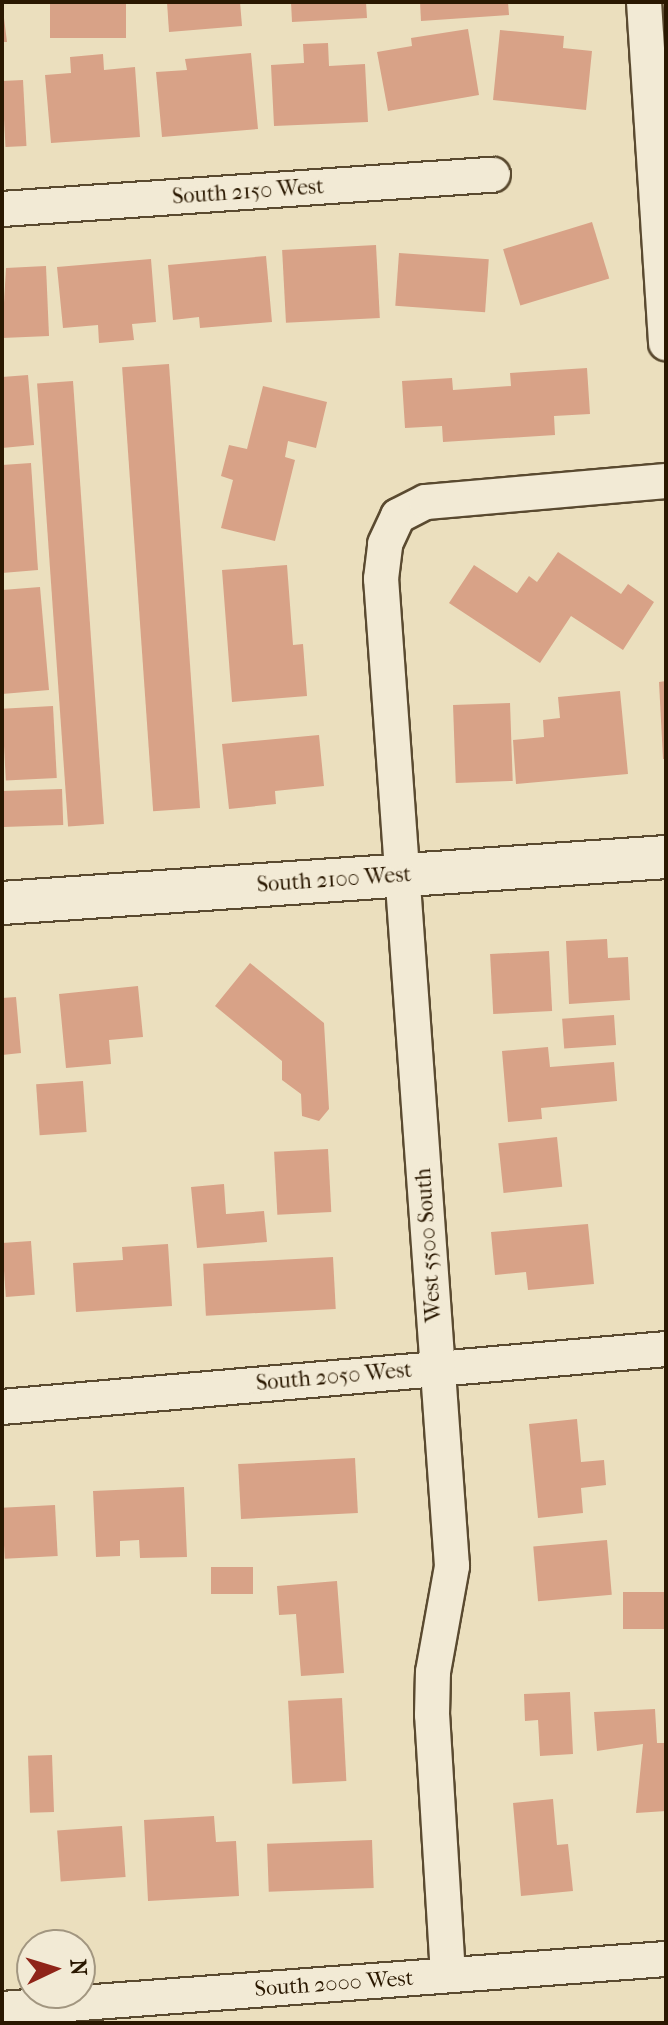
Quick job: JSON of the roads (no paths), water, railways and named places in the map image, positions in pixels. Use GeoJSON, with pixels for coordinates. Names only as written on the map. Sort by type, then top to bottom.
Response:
{"type":"FeatureCollection","features":[{"type":"Feature","properties":{"kind":"street"},"geometry":{"type":"LineString","coordinates":[[644,2],[666,343]]}},
{"type":"Feature","properties":{"kind":"street","name":"South 2150 West"},"geometry":{"type":"LineString","coordinates":[[2,209],[493,175]]}},
{"type":"Feature","properties":{"kind":"street","name":"West 5500 South"},"geometry":{"type":"LineString","coordinates":[[448,1975],[432,1715],[433,1672],[452,1566],[381,579],[385,544],[398,516],[458,495],[666,481]]}},
{"type":"Feature","properties":{"kind":"street","name":"South 2100 West"},"geometry":{"type":"LineString","coordinates":[[2,903],[666,857]]}},
{"type":"Feature","properties":{"kind":"street","name":"South 2050 West"},"geometry":{"type":"LineString","coordinates":[[2,1407],[666,1349]]}},
{"type":"Feature","properties":{"kind":"street","name":"South 2000 West"},"geometry":{"type":"LineString","coordinates":[[2,2009],[666,1959]]}}]}
